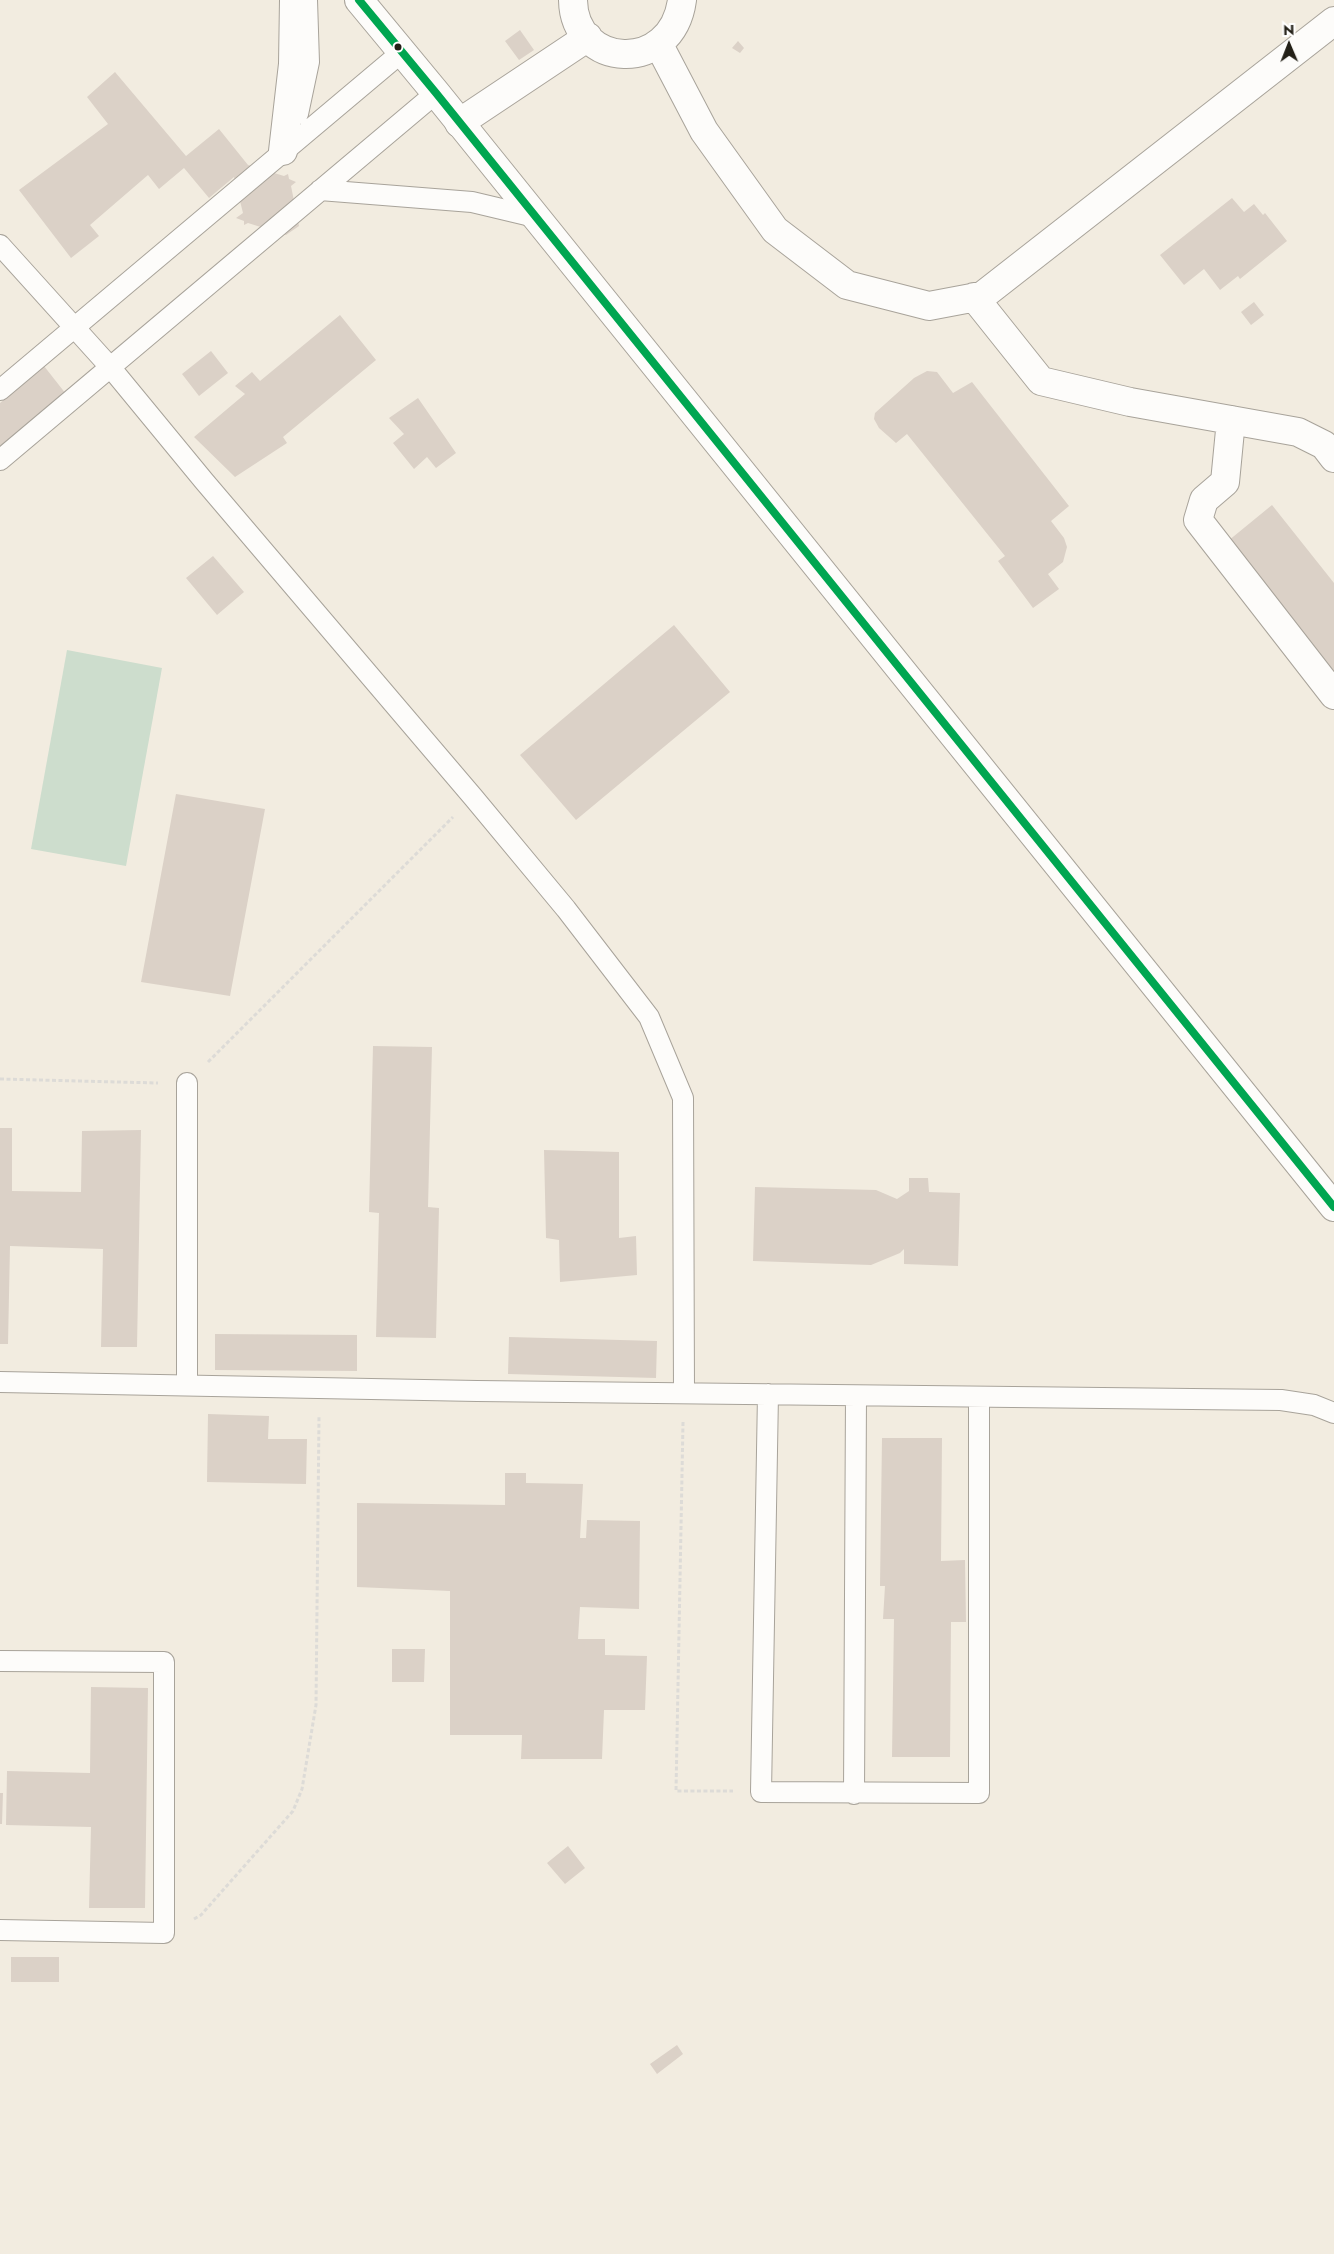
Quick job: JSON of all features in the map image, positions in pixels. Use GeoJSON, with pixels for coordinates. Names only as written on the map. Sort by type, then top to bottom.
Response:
{"type":"FeatureCollection","features":[{"type":"Feature","properties":{"kind":"street"},"geometry":{"type":"LineString","coordinates":[[284,151],[293,64],[294,0]]}},
{"type":"Feature","properties":{"kind":"street"},"geometry":{"type":"LineString","coordinates":[[359,0],[1334,1207]]}},
{"type":"Feature","properties":{"kind":"street"},"geometry":{"type":"LineString","coordinates":[[573,0],[573,9],[579,26],[588,37],[606,50],[624,54],[642,52],[659,45],[672,32],[680,16],[682,0]]}},
{"type":"Feature","properties":{"kind":"street"},"geometry":{"type":"LineString","coordinates":[[659,45],[704,131],[775,230],[847,285],[929,306],[982,296],[1334,20]]}},
{"type":"Feature","properties":{"kind":"street"},"geometry":{"type":"LineString","coordinates":[[459,123],[588,37]]}},
{"type":"Feature","properties":{"kind":"street"},"geometry":{"type":"LineString","coordinates":[[974,297],[1041,381],[1130,402],[1298,432],[1324,445],[1334,458]]}},
{"type":"Feature","properties":{"kind":"street"},"geometry":{"type":"LineString","coordinates":[[1231,420],[1225,482],[1204,500],[1198,520],[1334,696]]}},
{"type":"Feature","properties":{"kind":"lane"},"geometry":{"type":"LineString","coordinates":[[284,151],[301,107],[309,62],[307,0]]}},
{"type":"Feature","properties":{"kind":"lane"},"geometry":{"type":"LineString","coordinates":[[0,390],[402,52]]}},
{"type":"Feature","properties":{"kind":"lane"},"geometry":{"type":"LineString","coordinates":[[0,460],[436,93]]}},
{"type":"Feature","properties":{"kind":"lane"},"geometry":{"type":"LineString","coordinates":[[320,190],[472,202],[535,217]]}},
{"type":"Feature","properties":{"kind":"lane"},"geometry":{"type":"LineString","coordinates":[[0,246],[111,368],[204,481],[566,909],[649,1017],[682,1098],[684,1393]]}},
{"type":"Feature","properties":{"kind":"lane"},"geometry":{"type":"LineString","coordinates":[[187,1083],[187,1385]]}},
{"type":"Feature","properties":{"kind":"lane"},"geometry":{"type":"LineString","coordinates":[[0,1382],[856,1396],[1281,1400],[1314,1405],[1334,1413]]}},
{"type":"Feature","properties":{"kind":"lane"},"geometry":{"type":"LineString","coordinates":[[768,1394],[762,1792],[854,1794],[979,1793],[979,1397]]}},
{"type":"Feature","properties":{"kind":"lane"},"geometry":{"type":"LineString","coordinates":[[854,1794],[856,1396]]}},
{"type":"Feature","properties":{"kind":"lane"},"geometry":{"type":"LineString","coordinates":[[0,1661],[164,1662],[164,1933],[0,1930]]}},
{"type":"Feature","properties":{"kind":"path"},"geometry":{"type":"LineString","coordinates":[[0,1079],[187,1083],[472,798]]}},
{"type":"Feature","properties":{"kind":"path"},"geometry":{"type":"LineString","coordinates":[[164,1933],[201,1915],[293,1811],[302,1789],[316,1705],[319,1388]]}},
{"type":"Feature","properties":{"kind":"path"},"geometry":{"type":"LineString","coordinates":[[684,1393],[676,1791],[762,1792]]}},
{"type":"Feature","properties":{"kind":"green space"},"geometry":{"type":"Polygon","coordinates":[[[67,650],[162,668],[126,866],[31,849],[67,650]]]}},
{"type":"Feature","properties":{"kind":"building"},"geometry":{"type":"Polygon","coordinates":[[[520,30],[534,50],[519,60],[505,41],[520,30]]]}},
{"type":"Feature","properties":{"kind":"building"},"geometry":{"type":"Polygon","coordinates":[[[738,41],[744,48],[740,53],[732,48],[738,41]]]}},
{"type":"Feature","properties":{"kind":"building"},"geometry":{"type":"Polygon","coordinates":[[[115,72],[186,156],[219,129],[248,165],[284,176],[288,174],[289,179],[296,182],[291,186],[299,226],[286,235],[248,223],[244,225],[244,221],[236,218],[243,213],[234,177],[209,198],[184,168],[159,189],[148,175],[90,225],[99,236],[71,258],[19,190],[108,124],[87,97],[115,72]]]}},
{"type":"Feature","properties":{"kind":"building"},"geometry":{"type":"Polygon","coordinates":[[[1232,198],[1244,212],[1254,204],[1263,215],[1265,213],[1287,241],[1240,279],[1238,276],[1220,290],[1204,269],[1184,285],[1160,255],[1232,198]]]}},
{"type":"Feature","properties":{"kind":"building"},"geometry":{"type":"Polygon","coordinates":[[[1254,302],[1264,315],[1251,325],[1241,312],[1254,302]]]}},
{"type":"Feature","properties":{"kind":"building"},"geometry":{"type":"Polygon","coordinates":[[[340,315],[376,360],[283,437],[287,443],[235,477],[194,437],[245,394],[235,386],[252,372],[260,381],[340,315]]]}},
{"type":"Feature","properties":{"kind":"building"},"geometry":{"type":"Polygon","coordinates":[[[211,351],[228,373],[199,396],[182,374],[211,351]]]}},
{"type":"Feature","properties":{"kind":"building"},"geometry":{"type":"Polygon","coordinates":[[[44,366],[66,394],[0,449],[0,403],[44,366]]]}},
{"type":"Feature","properties":{"kind":"building"},"geometry":{"type":"Polygon","coordinates":[[[927,371],[937,372],[953,393],[972,382],[1069,506],[1051,521],[1064,538],[1067,547],[1063,562],[1048,574],[1059,589],[1033,608],[998,561],[1005,556],[907,434],[896,443],[879,428],[874,419],[875,413],[914,378],[927,371]]]}},
{"type":"Feature","properties":{"kind":"building"},"geometry":{"type":"Polygon","coordinates":[[[418,398],[456,453],[436,468],[427,457],[414,469],[393,443],[404,434],[389,418],[418,398]]]}},
{"type":"Feature","properties":{"kind":"building"},"geometry":{"type":"Polygon","coordinates":[[[1272,505],[1334,583],[1334,674],[1228,541],[1272,505]]]}},
{"type":"Feature","properties":{"kind":"building"},"geometry":{"type":"Polygon","coordinates":[[[213,556],[244,592],[217,615],[186,578],[213,556]]]}},
{"type":"Feature","properties":{"kind":"building"},"geometry":{"type":"Polygon","coordinates":[[[674,625],[730,692],[576,820],[520,755],[674,625]]]}},
{"type":"Feature","properties":{"kind":"building"},"geometry":{"type":"Polygon","coordinates":[[[176,794],[265,809],[230,996],[141,982],[176,794]]]}},
{"type":"Feature","properties":{"kind":"building"},"geometry":{"type":"Polygon","coordinates":[[[373,1046],[432,1047],[428,1207],[439,1208],[436,1338],[376,1337],[379,1213],[369,1212],[373,1046]]]}},
{"type":"Feature","properties":{"kind":"building"},"geometry":{"type":"Polygon","coordinates":[[[0,1128],[12,1128],[12,1191],[81,1192],[82,1131],[141,1130],[137,1347],[101,1347],[103,1249],[10,1246],[8,1344],[0,1344],[0,1128]]]}},
{"type":"Feature","properties":{"kind":"building"},"geometry":{"type":"Polygon","coordinates":[[[544,1150],[619,1152],[619,1238],[636,1236],[637,1275],[560,1282],[559,1240],[546,1238],[544,1150]]]}},
{"type":"Feature","properties":{"kind":"building"},"geometry":{"type":"Polygon","coordinates":[[[909,1178],[928,1178],[929,1192],[960,1193],[958,1266],[904,1264],[904,1249],[900,1253],[871,1265],[753,1261],[755,1187],[876,1190],[897,1199],[909,1191],[909,1178]]]}},
{"type":"Feature","properties":{"kind":"building"},"geometry":{"type":"Polygon","coordinates":[[[215,1334],[357,1335],[357,1371],[215,1370],[215,1334]]]}},
{"type":"Feature","properties":{"kind":"building"},"geometry":{"type":"Polygon","coordinates":[[[509,1337],[657,1341],[656,1378],[508,1374],[509,1337]]]}},
{"type":"Feature","properties":{"kind":"building"},"geometry":{"type":"Polygon","coordinates":[[[208,1414],[269,1416],[268,1439],[307,1439],[306,1484],[207,1482],[208,1414]]]}},
{"type":"Feature","properties":{"kind":"building"},"geometry":{"type":"Polygon","coordinates":[[[882,1438],[942,1438],[941,1561],[965,1560],[966,1622],[951,1622],[950,1757],[892,1757],[894,1619],[883,1619],[885,1586],[880,1586],[882,1438]]]}},
{"type":"Feature","properties":{"kind":"building"},"geometry":{"type":"Polygon","coordinates":[[[505,1473],[526,1473],[526,1483],[583,1484],[580,1538],[586,1538],[587,1520],[640,1521],[639,1609],[580,1607],[578,1639],[605,1639],[605,1655],[647,1656],[645,1710],[604,1710],[602,1759],[521,1759],[522,1735],[450,1735],[450,1591],[357,1587],[357,1503],[505,1505],[505,1473]]]}},
{"type":"Feature","properties":{"kind":"building"},"geometry":{"type":"Polygon","coordinates":[[[392,1649],[425,1649],[424,1682],[392,1682],[392,1649]]]}},
{"type":"Feature","properties":{"kind":"building"},"geometry":{"type":"Polygon","coordinates":[[[91,1687],[148,1688],[145,1908],[89,1908],[91,1827],[6,1825],[7,1771],[90,1773],[91,1687]]]}},
{"type":"Feature","properties":{"kind":"building"},"geometry":{"type":"Polygon","coordinates":[[[0,1793],[3,1793],[2,1824],[0,1824],[0,1793]]]}},
{"type":"Feature","properties":{"kind":"building"},"geometry":{"type":"Polygon","coordinates":[[[568,1846],[585,1868],[565,1884],[547,1863],[568,1846]]]}},
{"type":"Feature","properties":{"kind":"building"},"geometry":{"type":"Polygon","coordinates":[[[11,1957],[59,1957],[59,1982],[11,1982],[11,1957]]]}},
{"type":"Feature","properties":{"kind":"building"},"geometry":{"type":"Polygon","coordinates":[[[677,2045],[683,2054],[657,2074],[650,2064],[677,2045]]]}},
{"type":"Feature","properties":{"kind":"transit line"},"geometry":{"type":"LineString","coordinates":[[359,0],[1334,1207]]}}]}
